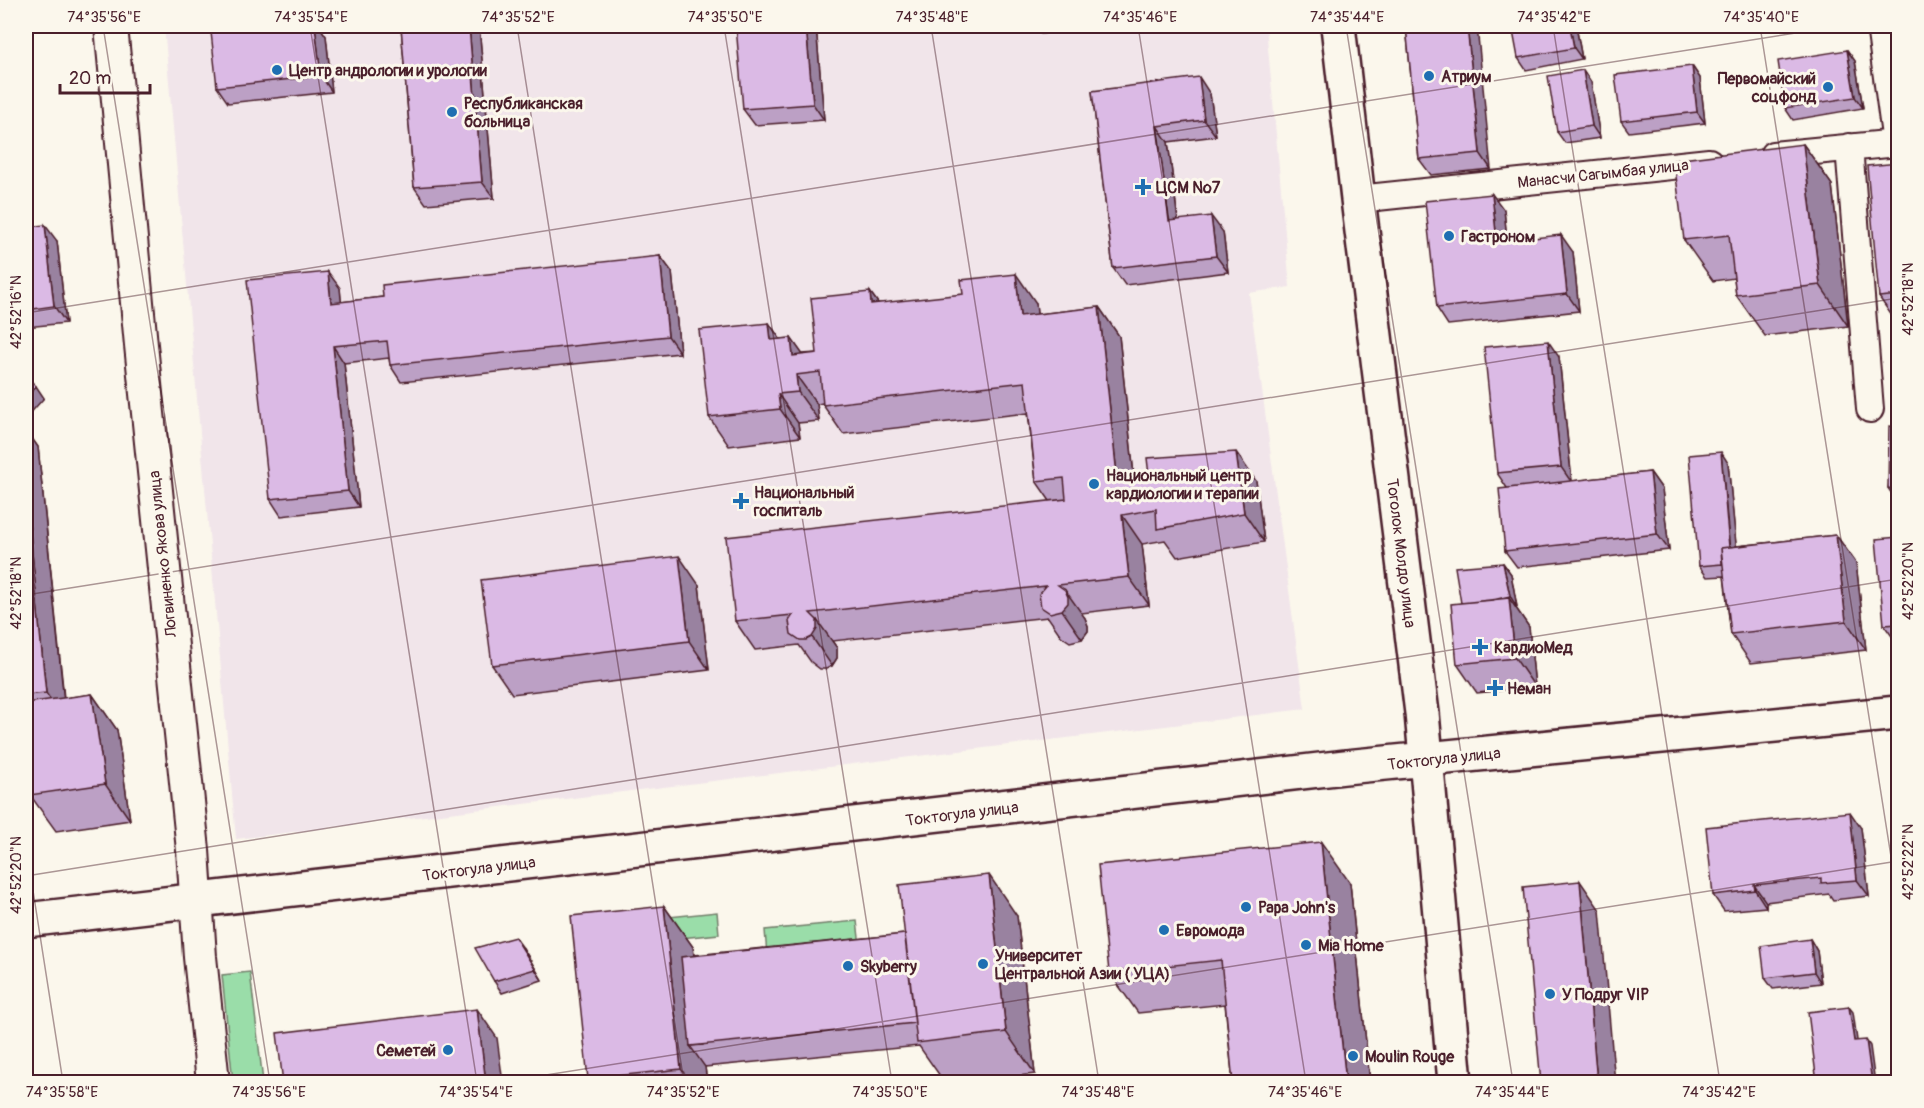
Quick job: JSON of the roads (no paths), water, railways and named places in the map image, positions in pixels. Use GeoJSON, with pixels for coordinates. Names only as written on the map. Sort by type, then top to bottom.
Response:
{"type":"FeatureCollection","features":[{"type":"Feature","properties":{"kind":"main road","name":"Тоголок Молдо улица"},"geometry":{"type":"LineString","coordinates":[[1338,26],[1427,759],[1455,1083]]}},
{"type":"Feature","properties":{"kind":"main road","name":"Токтогула улица"},"geometry":{"type":"LineString","coordinates":[[26,920],[1427,759],[1899,713]]}},
{"type":"Feature","properties":{"kind":"street","name":"Логвиненко Якова улица"},"geometry":{"type":"LineString","coordinates":[[111,26],[213,1083]]}},
{"type":"Feature","properties":{"kind":"street","name":"Манасчи Сагымбая улица"},"geometry":{"type":"LineString","coordinates":[[1358,199],[1897,143],[1880,26]]}},
{"type":"Feature","properties":{"kind":"street"},"geometry":{"type":"LineString","coordinates":[[1849,147],[1870,409]]}},
{"type":"Feature","properties":{"kind":"place","name":"Центр андрологии и урологии"},"geometry":{"type":"Point","coordinates":[277,70]}},
{"type":"Feature","properties":{"kind":"place","name":"Атриум"},"geometry":{"type":"Point","coordinates":[1429,76]}},
{"type":"Feature","properties":{"kind":"place","name":"Первомайский соцфонд"},"geometry":{"type":"Point","coordinates":[1828,87]}},
{"type":"Feature","properties":{"kind":"place","name":"Республиканская больница"},"geometry":{"type":"Point","coordinates":[452,112]}},
{"type":"Feature","properties":{"kind":"place","name":"ЦСМ №7"},"geometry":{"type":"Point","coordinates":[1143,187]}},
{"type":"Feature","properties":{"kind":"place","name":"Гастроном"},"geometry":{"type":"Point","coordinates":[1449,236]}},
{"type":"Feature","properties":{"kind":"place","name":"Национальный центр кардиологии и терапии"},"geometry":{"type":"Point","coordinates":[1094,484]}},
{"type":"Feature","properties":{"kind":"place","name":"Национальный госпиталь"},"geometry":{"type":"Point","coordinates":[741,501]}},
{"type":"Feature","properties":{"kind":"place","name":"КардиоМед"},"geometry":{"type":"Point","coordinates":[1480,647]}},
{"type":"Feature","properties":{"kind":"place","name":"Неман"},"geometry":{"type":"Point","coordinates":[1495,688]}},
{"type":"Feature","properties":{"kind":"place","name":"Papa John's"},"geometry":{"type":"Point","coordinates":[1246,907]}},
{"type":"Feature","properties":{"kind":"place","name":"Евромода"},"geometry":{"type":"Point","coordinates":[1164,930]}},
{"type":"Feature","properties":{"kind":"place","name":"Mia Home"},"geometry":{"type":"Point","coordinates":[1306,945]}},
{"type":"Feature","properties":{"kind":"place","name":"Университет Центральной Азии ( УЦА)"},"geometry":{"type":"Point","coordinates":[983,964]}},
{"type":"Feature","properties":{"kind":"place","name":"Skyberry"},"geometry":{"type":"Point","coordinates":[848,966]}},
{"type":"Feature","properties":{"kind":"place","name":"У Подруг VIP"},"geometry":{"type":"Point","coordinates":[1550,994]}},
{"type":"Feature","properties":{"kind":"place","name":"Семетей"},"geometry":{"type":"Point","coordinates":[448,1050]}},
{"type":"Feature","properties":{"kind":"place","name":"Moulin Rouge"},"geometry":{"type":"Point","coordinates":[1353,1056]}}]}
